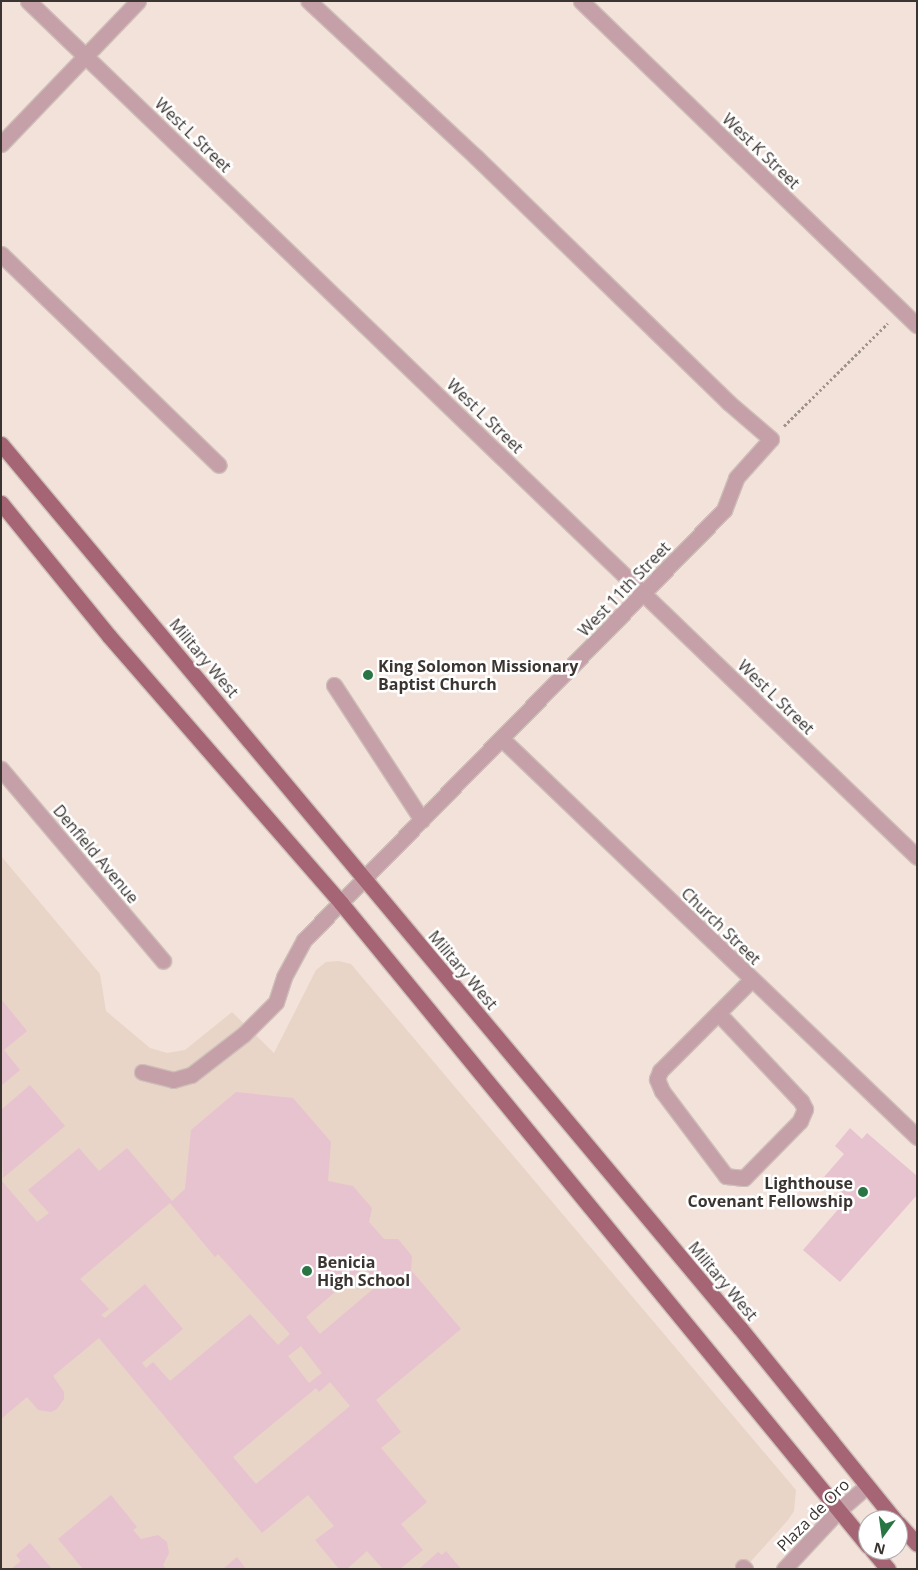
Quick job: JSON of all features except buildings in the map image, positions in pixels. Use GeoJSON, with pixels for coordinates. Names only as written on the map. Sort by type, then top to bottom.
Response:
{"type":"FeatureCollection","features":[{"type":"Feature","properties":{"kind":"main road","name":"Military West"},"geometry":{"type":"LineString","coordinates":[[1,444],[740,1328],[886,1510]]}},
{"type":"Feature","properties":{"kind":"main road"},"geometry":{"type":"LineString","coordinates":[[1,503],[109,636],[341,903],[757,1407],[858,1534]]}},
{"type":"Feature","properties":{"kind":"main road"},"geometry":{"type":"LineString","coordinates":[[908,1534],[917,1544]]}},
{"type":"Feature","properties":{"kind":"street","name":"West L Street"},"geometry":{"type":"LineString","coordinates":[[28,1],[917,857]]}},
{"type":"Feature","properties":{"kind":"street"},"geometry":{"type":"LineString","coordinates":[[1,144],[138,1]]}},
{"type":"Feature","properties":{"kind":"street"},"geometry":{"type":"LineString","coordinates":[[309,1],[476,157],[728,402],[771,439]]}},
{"type":"Feature","properties":{"kind":"street","name":"West K Street"},"geometry":{"type":"LineString","coordinates":[[581,1],[917,325]]}},
{"type":"Feature","properties":{"kind":"street"},"geometry":{"type":"LineString","coordinates":[[1,254],[219,465]]}},
{"type":"Feature","properties":{"kind":"street","name":"West 11th Street"},"geometry":{"type":"LineString","coordinates":[[142,1072],[174,1080],[191,1075],[244,1034],[276,1002],[284,977],[304,940],[644,595],[724,510],[736,478],[771,439]]}},
{"type":"Feature","properties":{"kind":"street"},"geometry":{"type":"LineString","coordinates":[[334,685],[422,820]]}},
{"type":"Feature","properties":{"kind":"street","name":"Church Street"},"geometry":{"type":"LineString","coordinates":[[502,739],[917,1137]]}},
{"type":"Feature","properties":{"kind":"street","name":"Denfield Avenue"},"geometry":{"type":"LineString","coordinates":[[1,769],[164,961]]}},
{"type":"Feature","properties":{"kind":"street"},"geometry":{"type":"LineString","coordinates":[[718,1013],[801,1101],[804,1109],[800,1121],[744,1178],[726,1176],[662,1092],[657,1079],[660,1071],[718,1013],[752,979]]}},
{"type":"Feature","properties":{"kind":"street","name":"Plaza de Oro"},"geometry":{"type":"LineString","coordinates":[[784,1569],[838,1511],[866,1487]]}},
{"type":"Feature","properties":{"kind":"path"},"geometry":{"type":"LineString","coordinates":[[771,439],[901,310]]}},
{"type":"Feature","properties":{"kind":"shaded area","name":"Benicia High School"},"geometry":{"type":"Polygon","coordinates":[[[1,856],[100,974],[106,1011],[150,1048],[167,1053],[185,1050],[232,1012],[274,1053],[316,970],[326,962],[339,961],[351,964],[796,1490],[794,1511],[744,1569],[1,1569],[1,856]]]}},
{"type":"Feature","properties":{"kind":"place","name":"King Solomon Missionary Baptist Church"},"geometry":{"type":"Point","coordinates":[368,675]}},
{"type":"Feature","properties":{"kind":"place","name":"Lighthouse Covenant Fellowship"},"geometry":{"type":"Point","coordinates":[863,1192]}},
{"type":"Feature","properties":{"kind":"place","name":"Benicia High School"},"geometry":{"type":"Point","coordinates":[307,1271]}}]}
